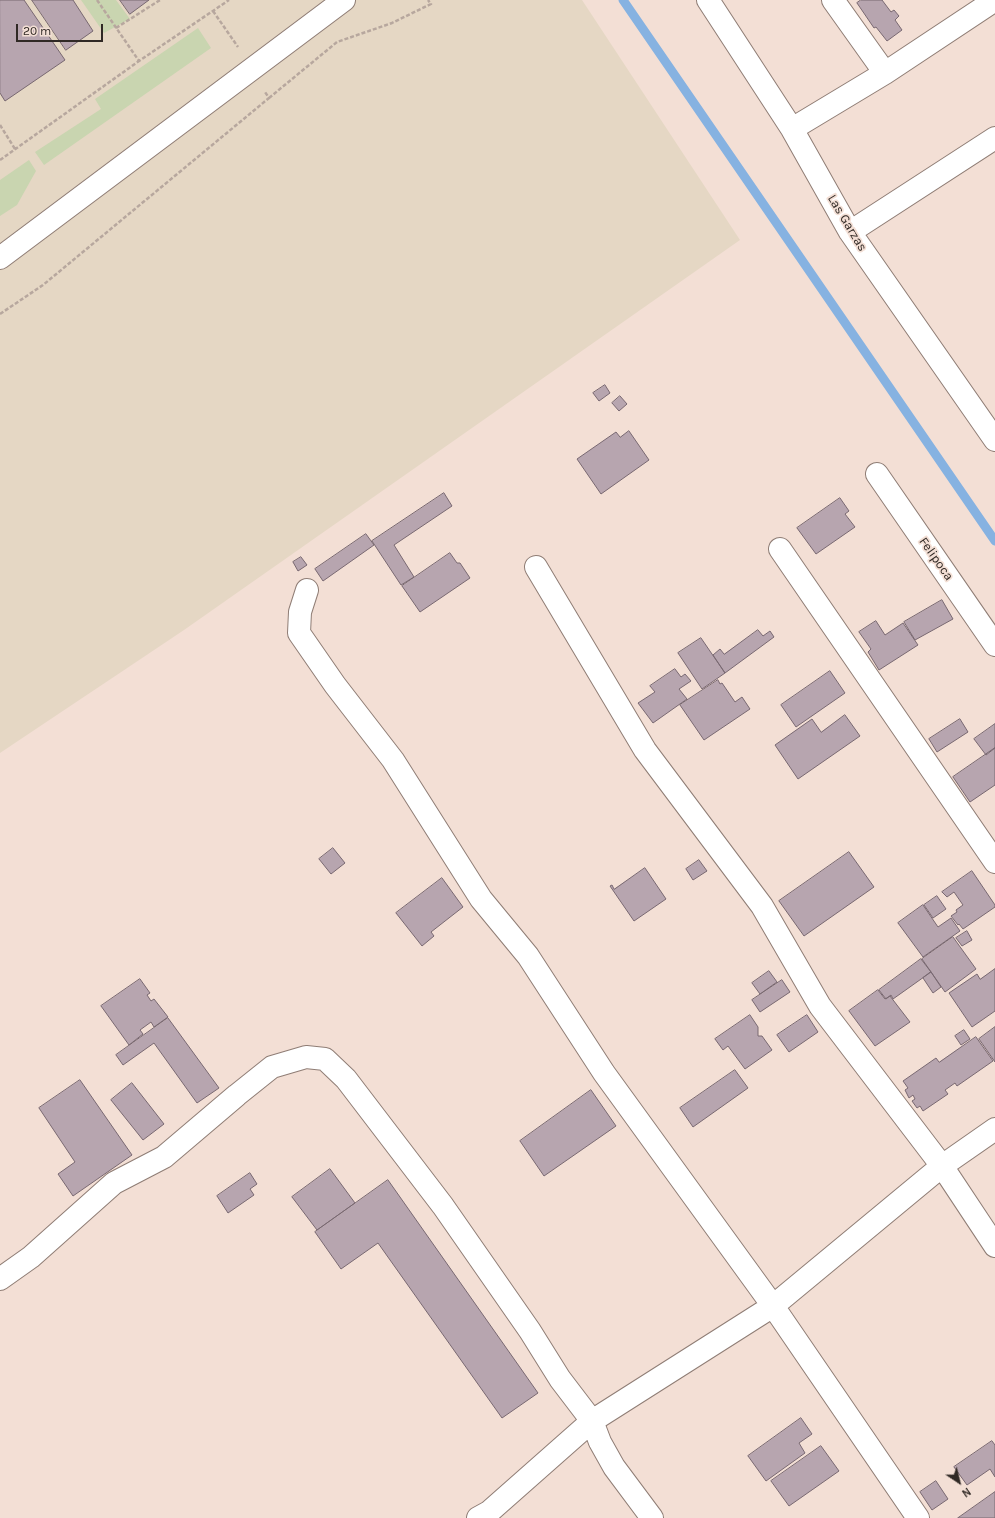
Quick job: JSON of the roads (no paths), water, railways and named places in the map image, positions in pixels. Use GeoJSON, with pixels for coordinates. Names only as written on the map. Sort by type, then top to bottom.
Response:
{"type":"FeatureCollection","features":[{"type":"Feature","properties":{"kind":"street"},"geometry":{"type":"LineString","coordinates":[[0,258],[344,0]]}},
{"type":"Feature","properties":{"kind":"street","name":"Las Garzas"},"geometry":{"type":"LineString","coordinates":[[708,0],[792,129],[850,232],[995,440]]}},
{"type":"Feature","properties":{"kind":"street"},"geometry":{"type":"LineString","coordinates":[[833,0],[885,73]]}},
{"type":"Feature","properties":{"kind":"street"},"geometry":{"type":"LineString","coordinates":[[792,129],[885,73],[995,0]]}},
{"type":"Feature","properties":{"kind":"street"},"geometry":{"type":"LineString","coordinates":[[850,232],[995,138]]}},
{"type":"Feature","properties":{"kind":"street","name":"Felipoca"},"geometry":{"type":"LineString","coordinates":[[876,474],[995,644]]}},
{"type":"Feature","properties":{"kind":"street"},"geometry":{"type":"LineString","coordinates":[[780,549],[995,862]]}},
{"type":"Feature","properties":{"kind":"street"},"geometry":{"type":"LineString","coordinates":[[536,567],[644,750],[762,906],[820,1006],[942,1166],[995,1246]]}},
{"type":"Feature","properties":{"kind":"street"},"geometry":{"type":"LineString","coordinates":[[307,590],[300,612],[299,633],[393,760],[481,899],[528,956],[604,1073],[773,1306],[918,1518]]}},
{"type":"Feature","properties":{"kind":"street"},"geometry":{"type":"LineString","coordinates":[[0,1279],[31,1257],[114,1183],[164,1157],[272,1067],[306,1057],[325,1059],[346,1079],[443,1206],[530,1331],[560,1379],[592,1421],[600,1442],[614,1467],[652,1518]]}},
{"type":"Feature","properties":{"kind":"street"},"geometry":{"type":"LineString","coordinates":[[478,1518],[488,1512],[592,1421],[773,1306],[942,1166],[995,1129]]}},
{"type":"Feature","properties":{"kind":"waterway"},"geometry":{"type":"LineString","coordinates":[[623,0],[995,541]]}}]}
